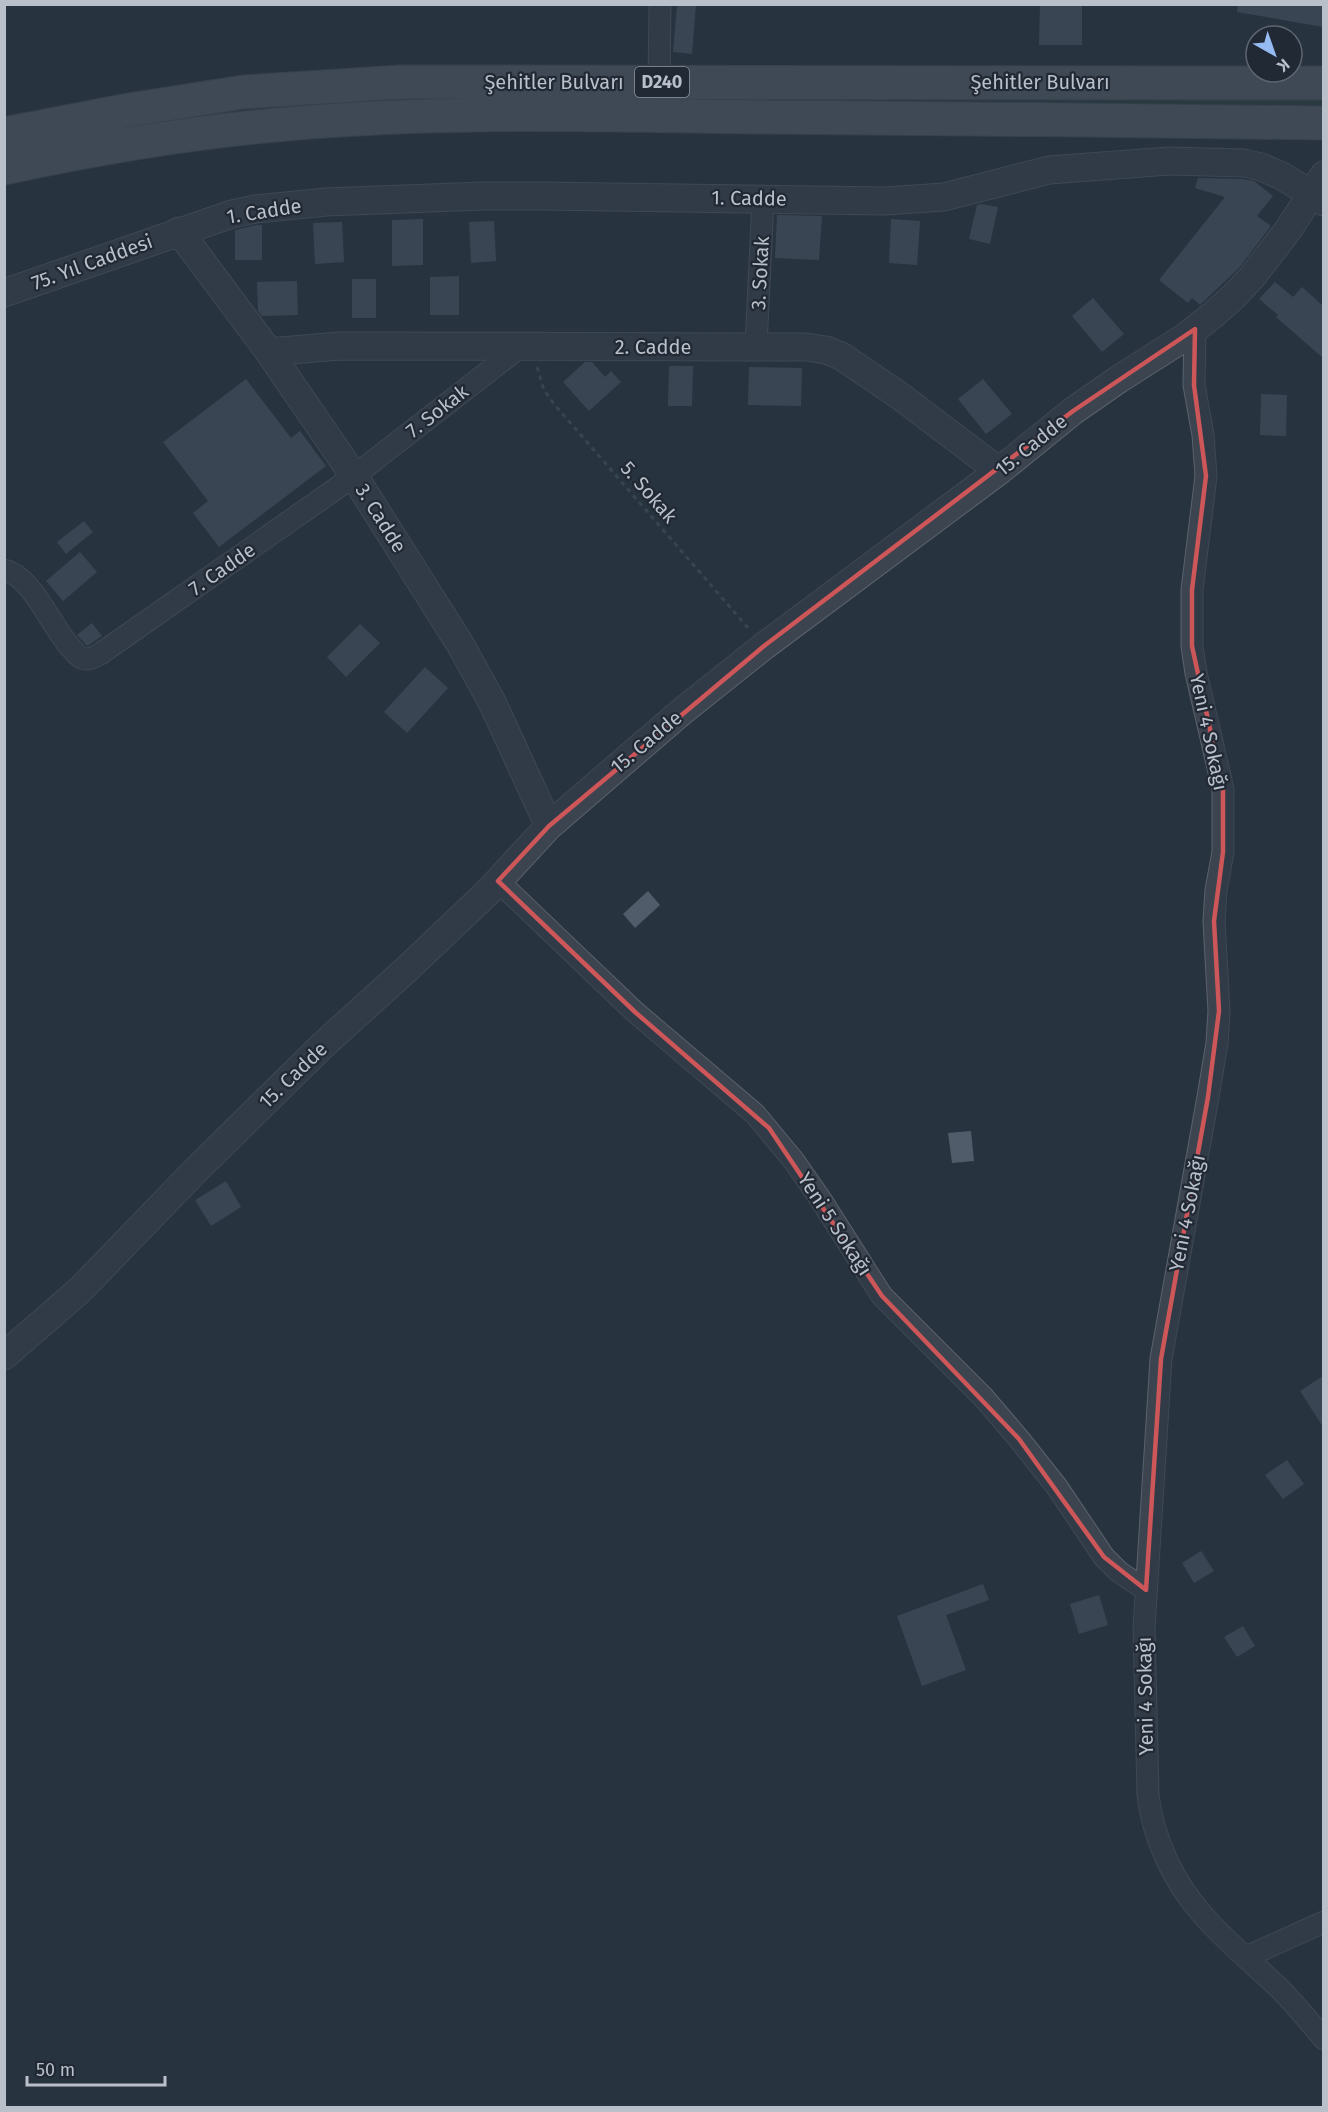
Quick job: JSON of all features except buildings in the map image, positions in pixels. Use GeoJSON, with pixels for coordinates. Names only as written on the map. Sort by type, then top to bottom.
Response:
{"type":"FeatureCollection","features":[{"type":"Feature","properties":{"kind":"main road","name":"Şehitler Bulvarı"},"geometry":{"type":"LineString","coordinates":[[6,132],[209,97],[401,82],[1323,83]]}},
{"type":"Feature","properties":{"kind":"main road","name":"Şehitler Bulvarı"},"geometry":{"type":"LineString","coordinates":[[4,168],[132,144],[235,129],[409,116],[658,116],[1323,123]]}},
{"type":"Feature","properties":{"kind":"street"},"geometry":{"type":"LineString","coordinates":[[659,82],[660,4]]}},
{"type":"Feature","properties":{"kind":"street","name":"1. Cadde"},"geometry":{"type":"LineString","coordinates":[[179,231],[248,210],[326,202],[542,195],[885,201],[918,199],[969,192],[1049,170],[1169,161],[1244,163],[1261,167],[1319,191]]}},
{"type":"Feature","properties":{"kind":"street","name":"15. Cadde"},"geometry":{"type":"LineString","coordinates":[[4,1356],[81,1289],[194,1172],[322,1046],[408,968],[498,881],[549,826],[680,713],[764,646],[999,471],[1073,411],[1195,329],[1234,296],[1252,277],[1319,191]]}},
{"type":"Feature","properties":{"kind":"street","name":"3. Sokak"},"geometry":{"type":"LineString","coordinates":[[756,347],[764,198]]}},
{"type":"Feature","properties":{"kind":"street","name":"75. Yıl Caddesi"},"geometry":{"type":"LineString","coordinates":[[4,293],[179,231]]}},
{"type":"Feature","properties":{"kind":"street","name":"3. Cadde"},"geometry":{"type":"LineString","coordinates":[[179,231],[269,352],[354,476],[460,644],[497,712],[549,826]]}},
{"type":"Feature","properties":{"kind":"street","name":"Yeni 4 Sokağı"},"geometry":{"type":"LineString","coordinates":[[1195,329],[1194,385],[1203,435],[1206,476],[1192,590],[1192,646],[1196,673],[1223,789],[1223,852],[1216,890],[1214,921],[1217,1043],[1161,1359],[1146,1590],[1144,1672],[1148,1795],[1151,1820],[1159,1844],[1201,1914],[1279,1988],[1323,2039]]}},
{"type":"Feature","properties":{"kind":"street","name":"2. Cadde"},"geometry":{"type":"LineString","coordinates":[[269,352],[339,346],[806,347],[826,350],[841,356],[900,396],[999,471]]}},
{"type":"Feature","properties":{"kind":"street","name":"7. Sokak"},"geometry":{"type":"LineString","coordinates":[[354,476],[527,346]]}},
{"type":"Feature","properties":{"kind":"street","name":"7. Cadde"},"geometry":{"type":"LineString","coordinates":[[4,570],[18,576],[66,644],[80,658],[89,660],[354,476]]}},
{"type":"Feature","properties":{"kind":"street","name":"Yeni 5 Sokağı"},"geometry":{"type":"LineString","coordinates":[[498,881],[592,973],[769,1128],[821,1200],[882,1296],[984,1398],[1057,1487],[1104,1557],[1119,1572],[1146,1590]]}},
{"type":"Feature","properties":{"kind":"street"},"geometry":{"type":"LineString","coordinates":[[1246,1957],[1323,1922]]}},
{"type":"Feature","properties":{"kind":"path","name":"5. Sokak"},"geometry":{"type":"LineString","coordinates":[[527,346],[539,377],[554,404],[764,646]]}},
{"type":"Feature","properties":{"kind":"highlighted area"},"geometry":{"type":"Polygon","coordinates":[[[1195,329],[1194,385],[1206,476],[1192,590],[1192,646],[1223,789],[1223,852],[1214,921],[1219,1011],[1208,1097],[1161,1359],[1146,1590],[1104,1557],[1019,1439],[882,1296],[769,1128],[635,1012],[498,881],[549,826],[764,646],[1073,411],[1195,329]]]}},
{"type":"Feature","properties":{"kind":"green space"},"geometry":{"type":"Polygon","coordinates":[[[1324,95],[1323,109],[812,106],[5,157],[4,146],[309,97],[1324,95]]]}}]}
